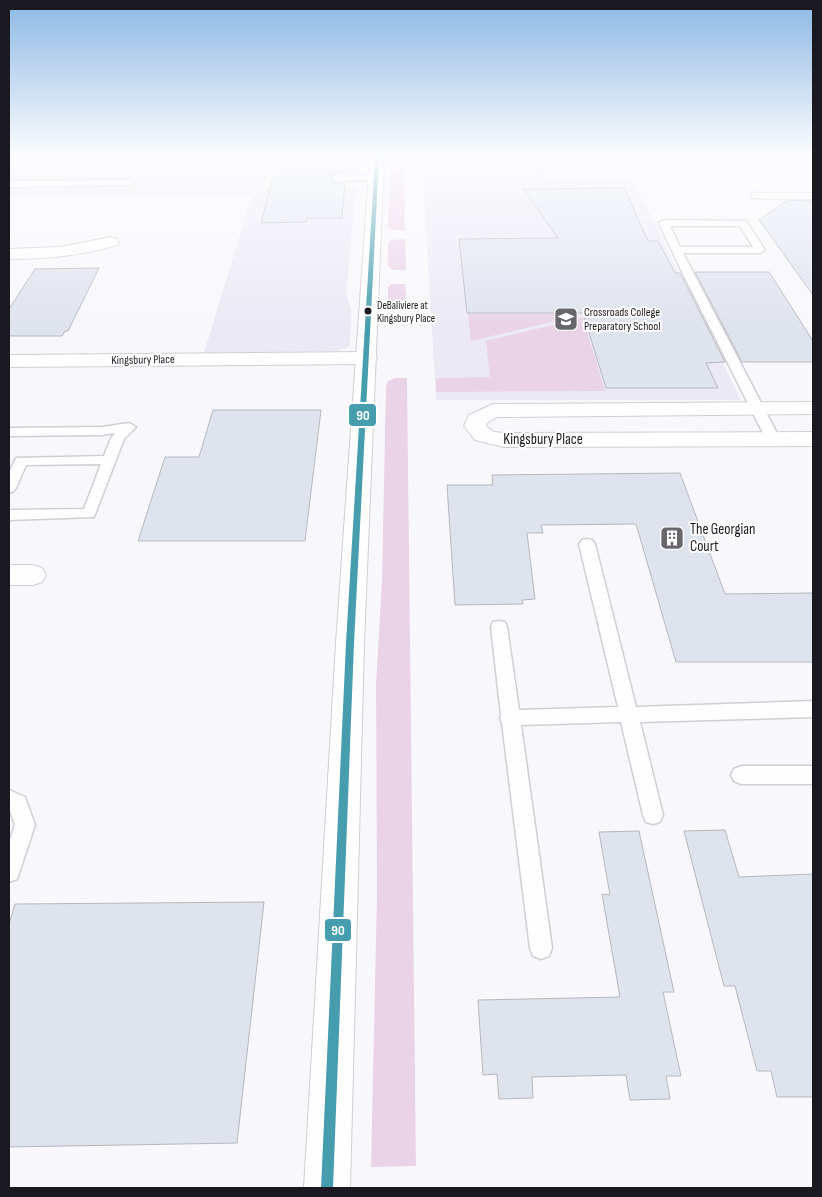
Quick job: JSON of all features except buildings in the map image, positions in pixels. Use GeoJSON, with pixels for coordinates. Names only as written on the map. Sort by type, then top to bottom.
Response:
{"type":"FeatureCollection","features":[{"type":"Feature","properties":{"kind":"main road"},"geometry":{"type":"LineString","coordinates":[[327,1188],[350,643],[374,214]]}},
{"type":"Feature","properties":{"kind":"main road"},"geometry":{"type":"LineString","coordinates":[[9,254],[54,254],[82,251],[111,242]]}},
{"type":"Feature","properties":{"kind":"main road","name":"Kingsbury Place"},"geometry":{"type":"LineString","coordinates":[[9,361],[367,358]]}},
{"type":"Feature","properties":{"kind":"main road","name":"Kingsbury Place"},"geometry":{"type":"LineString","coordinates":[[813,408],[754,402],[493,411],[477,420],[474,426],[478,432],[488,438],[504,440],[813,439]]}},
{"type":"Feature","properties":{"kind":"lane"},"geometry":{"type":"LineString","coordinates":[[677,250],[760,250],[743,223],[664,223],[677,250],[773,439]]}},
{"type":"Feature","properties":{"kind":"lane"},"geometry":{"type":"LineString","coordinates":[[9,432],[102,432],[129,427],[118,438],[89,514],[9,515]]}},
{"type":"Feature","properties":{"kind":"lane"},"geometry":{"type":"LineString","coordinates":[[9,488],[21,461],[109,460]]}},
{"type":"Feature","properties":{"kind":"lane"},"geometry":{"type":"LineString","coordinates":[[587,544],[652,815]]}},
{"type":"Feature","properties":{"kind":"lane"},"geometry":{"type":"LineString","coordinates":[[499,627],[541,948]]}},
{"type":"Feature","properties":{"kind":"lane"},"geometry":{"type":"LineString","coordinates":[[510,718],[813,709]]}},
{"type":"Feature","properties":{"kind":"lane"},"geometry":{"type":"LineString","coordinates":[[741,775],[813,775]]}},
{"type":"Feature","properties":{"kind":"lane"},"geometry":{"type":"LineString","coordinates":[[9,799],[18,803],[25,826],[9,872]]}},
{"type":"Feature","properties":{"kind":"shaded area"},"geometry":{"type":"Polygon","coordinates":[[[246,214],[353,214],[346,294],[351,308],[350,345],[347,348],[335,351],[204,353],[246,214]]]}},
{"type":"Feature","properties":{"kind":"shaded area"},"geometry":{"type":"Polygon","coordinates":[[[388,214],[405,214],[405,230],[392,230],[388,227],[388,214]]]}},
{"type":"Feature","properties":{"kind":"shaded area","name":"Crossroads College Preparatory School"},"geometry":{"type":"Polygon","coordinates":[[[425,214],[650,214],[741,400],[436,400],[425,214]]]}},
{"type":"Feature","properties":{"kind":"shaded area"},"geometry":{"type":"Polygon","coordinates":[[[405,239],[406,270],[393,270],[388,266],[388,243],[391,240],[405,239]]]}},
{"type":"Feature","properties":{"kind":"shaded area"},"geometry":{"type":"Polygon","coordinates":[[[391,284],[405,284],[407,311],[388,311],[388,287],[391,284]]]}},
{"type":"Feature","properties":{"kind":"shaded area"},"geometry":{"type":"Polygon","coordinates":[[[468,314],[575,314],[576,316],[471,341],[468,314]]]}},
{"type":"Feature","properties":{"kind":"shaded area"},"geometry":{"type":"Polygon","coordinates":[[[583,318],[605,391],[436,392],[436,378],[490,377],[486,341],[553,325],[557,328],[569,325],[567,321],[583,318]]]}},
{"type":"Feature","properties":{"kind":"shaded area"},"geometry":{"type":"Polygon","coordinates":[[[395,378],[407,378],[416,1166],[371,1167],[377,894],[376,684],[382,581],[386,386],[388,381],[395,378]]]}},
{"type":"Feature","properties":{"kind":"transit line","name":"90"},"geometry":{"type":"LineString","coordinates":[[327,1188],[350,643],[374,214]]}},
{"type":"Feature","properties":{"kind":"place","name":"DeBaliviere at Kingsbury Place"},"geometry":{"type":"Point","coordinates":[368,311]}},
{"type":"Feature","properties":{"kind":"place","name":"Crossroads College Preparatory School"},"geometry":{"type":"Point","coordinates":[566,319]}},
{"type":"Feature","properties":{"kind":"place","name":"The Georgian Court"},"geometry":{"type":"Point","coordinates":[672,538]}}]}
